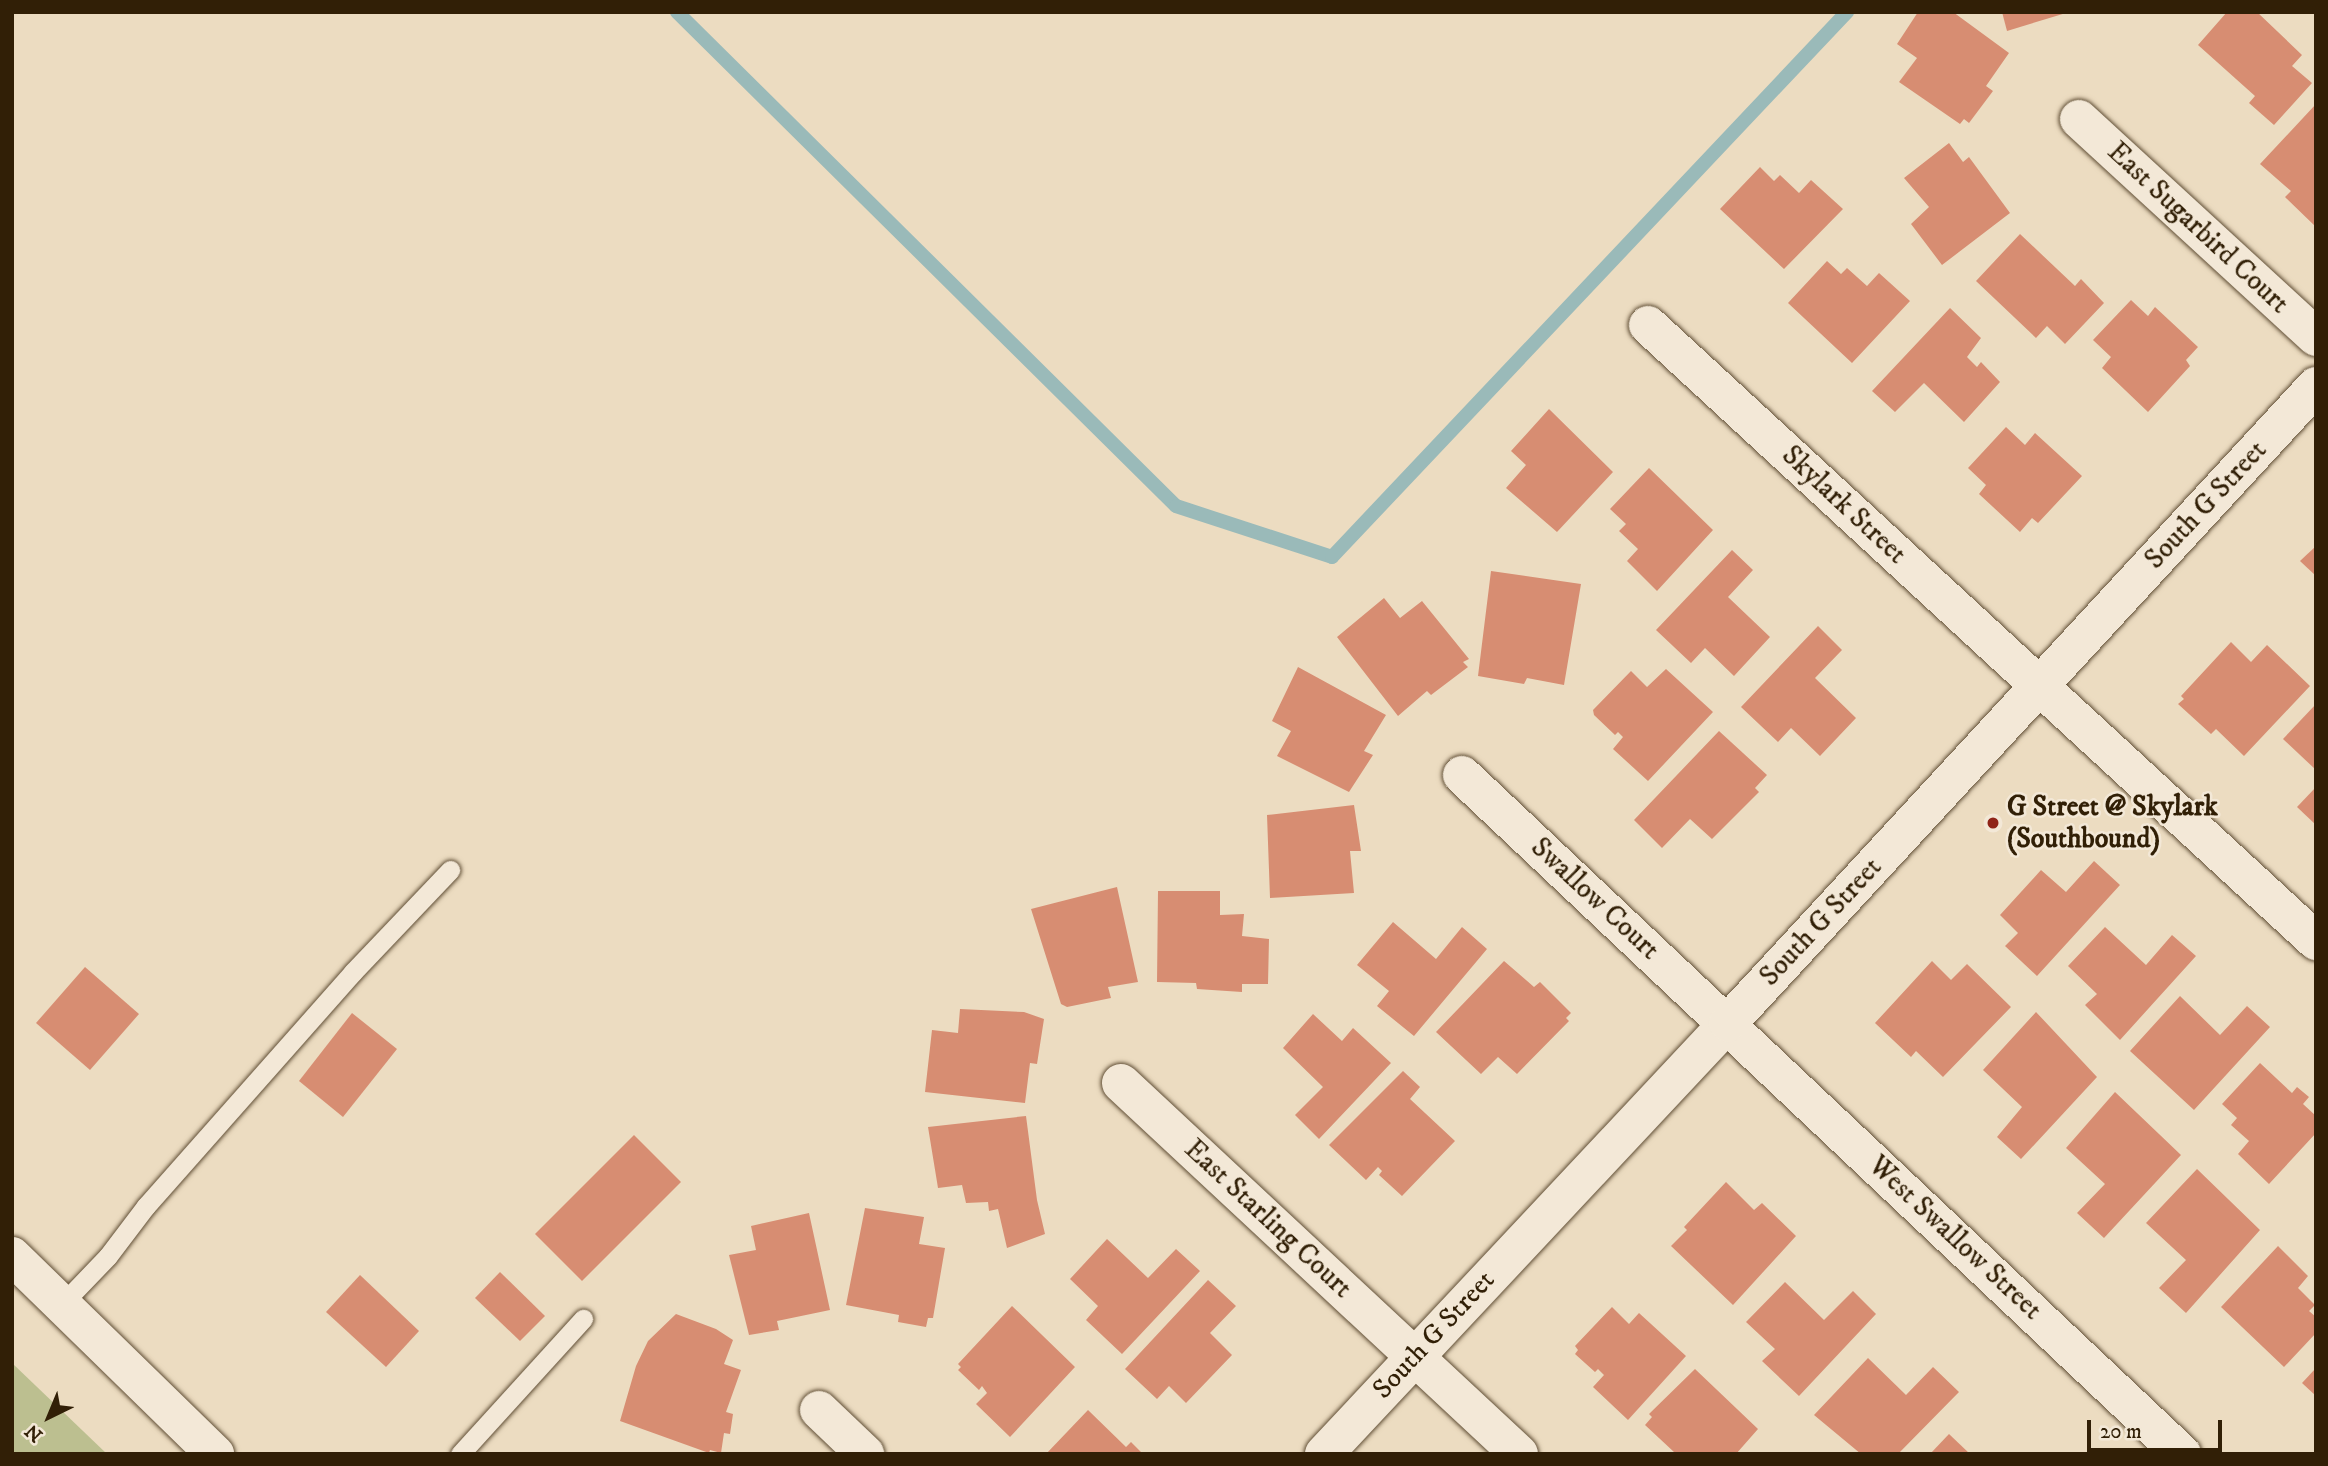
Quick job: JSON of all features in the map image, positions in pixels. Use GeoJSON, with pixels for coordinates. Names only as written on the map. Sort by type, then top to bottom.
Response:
{"type":"FeatureCollection","features":[{"type":"Feature","properties":{"kind":"street","name":"East Sugarbird Court"},"geometry":{"type":"LineString","coordinates":[[2079,119],[2316,337]]}},
{"type":"Feature","properties":{"kind":"street","name":"Skylark Street"},"geometry":{"type":"LineString","coordinates":[[1648,325],[2316,941]]}},
{"type":"Feature","properties":{"kind":"street","name":"South G Street"},"geometry":{"type":"LineString","coordinates":[[1324,1454],[1728,1023],[2316,386]]}},
{"type":"Feature","properties":{"kind":"street","name":"Swallow Court"},"geometry":{"type":"LineString","coordinates":[[1462,775],[1728,1023]]}},
{"type":"Feature","properties":{"kind":"street","name":"West Swallow Street"},"geometry":{"type":"LineString","coordinates":[[1728,1023],[2182,1454]]}},
{"type":"Feature","properties":{"kind":"street","name":"East Starling Court"},"geometry":{"type":"LineString","coordinates":[[1121,1083],[1519,1454]]}},
{"type":"Feature","properties":{"kind":"street"},"geometry":{"type":"LineString","coordinates":[[12,1256],[215,1454]]}},
{"type":"Feature","properties":{"kind":"street"},"geometry":{"type":"LineString","coordinates":[[819,1410],[865,1454]]}},
{"type":"Feature","properties":{"kind":"lane"},"geometry":{"type":"LineString","coordinates":[[62,1304],[108,1256],[146,1206],[344,982],[450,870]]}},
{"type":"Feature","properties":{"kind":"lane"},"geometry":{"type":"LineString","coordinates":[[460,1454],[583,1319]]}},
{"type":"Feature","properties":{"kind":"green space"},"geometry":{"type":"Polygon","coordinates":[[[12,1363],[107,1454],[12,1454],[12,1363]]]}},
{"type":"Feature","properties":{"kind":"building"},"geometry":{"type":"Polygon","coordinates":[[[1918,12],[1953,12],[2009,53],[1986,86],[1993,91],[1969,123],[1964,119],[1960,124],[1899,82],[1917,58],[1897,44],[1918,12]]]}},
{"type":"Feature","properties":{"kind":"building"},"geometry":{"type":"Polygon","coordinates":[[[2002,12],[2066,12],[2066,13],[2007,31],[2002,12]]]}},
{"type":"Feature","properties":{"kind":"building"},"geometry":{"type":"Polygon","coordinates":[[[2227,12],[2257,12],[2302,55],[2292,66],[2312,83],[2274,125],[2249,103],[2255,96],[2198,45],[2227,12]]]}},
{"type":"Feature","properties":{"kind":"building"},"geometry":{"type":"Polygon","coordinates":[[[2316,104],[2316,227],[2285,197],[2291,191],[2260,164],[2316,104]]]}},
{"type":"Feature","properties":{"kind":"building"},"geometry":{"type":"Polygon","coordinates":[[[1949,143],[1963,162],[1969,157],[2010,213],[1942,265],[1911,224],[1929,207],[1904,178],[1949,143]]]}},
{"type":"Feature","properties":{"kind":"building"},"geometry":{"type":"Polygon","coordinates":[[[1760,167],[1774,181],[1780,175],[1799,193],[1811,180],[1843,209],[1784,269],[1720,209],[1760,167]]]}},
{"type":"Feature","properties":{"kind":"building"},"geometry":{"type":"Polygon","coordinates":[[[2020,234],[2075,286],[2081,279],[2104,303],[2065,344],[2047,326],[2036,338],[1976,281],[2020,234]]]}},
{"type":"Feature","properties":{"kind":"building"},"geometry":{"type":"Polygon","coordinates":[[[1827,261],[1841,274],[1847,268],[1867,286],[1879,273],[1910,301],[1852,363],[1788,303],[1827,261]]]}},
{"type":"Feature","properties":{"kind":"building"},"geometry":{"type":"Polygon","coordinates":[[[2131,300],[2148,316],[2155,307],[2198,347],[2186,360],[2190,366],[2148,412],[2102,368],[2111,357],[2093,340],[2131,300]]]}},
{"type":"Feature","properties":{"kind":"building"},"geometry":{"type":"Polygon","coordinates":[[[1950,308],[1981,338],[1967,357],[1977,367],[1981,362],[2000,382],[1964,422],[1924,383],[1895,412],[1872,391],[1950,308]]]}},
{"type":"Feature","properties":{"kind":"building"},"geometry":{"type":"Polygon","coordinates":[[[1549,409],[1613,472],[1557,532],[1506,488],[1526,465],[1511,451],[1549,409]]]}},
{"type":"Feature","properties":{"kind":"building"},"geometry":{"type":"Polygon","coordinates":[[[2006,427],[2025,445],[2035,433],[2082,476],[2038,523],[2032,518],[2020,532],[1979,494],[1986,485],[1968,468],[2006,427]]]}},
{"type":"Feature","properties":{"kind":"building"},"geometry":{"type":"Polygon","coordinates":[[[1649,468],[1713,530],[1657,591],[1627,561],[1638,549],[1619,531],[1626,524],[1610,509],[1649,468]]]}},
{"type":"Feature","properties":{"kind":"building"},"geometry":{"type":"Polygon","coordinates":[[[2316,546],[2316,576],[2300,561],[2316,546]]]}},
{"type":"Feature","properties":{"kind":"building"},"geometry":{"type":"Polygon","coordinates":[[[1732,550],[1753,570],[1728,597],[1770,637],[1734,676],[1705,648],[1691,663],[1656,630],[1732,550]]]}},
{"type":"Feature","properties":{"kind":"building"},"geometry":{"type":"Polygon","coordinates":[[[1491,571],[1581,584],[1564,685],[1527,678],[1524,684],[1478,676],[1491,571]]]}},
{"type":"Feature","properties":{"kind":"building"},"geometry":{"type":"Polygon","coordinates":[[[1384,598],[1400,618],[1422,601],[1469,659],[1463,662],[1468,667],[1431,695],[1427,691],[1398,716],[1337,637],[1384,598]]]}},
{"type":"Feature","properties":{"kind":"building"},"geometry":{"type":"Polygon","coordinates":[[[1818,626],[1842,650],[1815,678],[1856,718],[1820,756],[1791,728],[1778,742],[1741,707],[1818,626]]]}},
{"type":"Feature","properties":{"kind":"building"},"geometry":{"type":"Polygon","coordinates":[[[2231,642],[2251,662],[2267,645],[2310,686],[2244,756],[2216,729],[2211,734],[2178,704],[2184,699],[2181,696],[2231,642]]]}},
{"type":"Feature","properties":{"kind":"building"},"geometry":{"type":"Polygon","coordinates":[[[1298,667],[1386,715],[1364,751],[1373,755],[1349,792],[1277,756],[1291,731],[1272,721],[1298,667]]]}},
{"type":"Feature","properties":{"kind":"building"},"geometry":{"type":"Polygon","coordinates":[[[1666,669],[1713,712],[1648,781],[1613,749],[1623,737],[1618,732],[1615,735],[1594,715],[1593,710],[1631,671],[1647,687],[1666,669]]]}},
{"type":"Feature","properties":{"kind":"building"},"geometry":{"type":"Polygon","coordinates":[[[2316,704],[2316,770],[2283,739],[2316,704]]]}},
{"type":"Feature","properties":{"kind":"building"},"geometry":{"type":"Polygon","coordinates":[[[1719,731],[1767,775],[1755,788],[1759,792],[1712,839],[1690,819],[1662,848],[1634,820],[1719,731]]]}},
{"type":"Feature","properties":{"kind":"building"},"geometry":{"type":"Polygon","coordinates":[[[2316,787],[2316,825],[2297,807],[2316,787]]]}},
{"type":"Feature","properties":{"kind":"building"},"geometry":{"type":"Polygon","coordinates":[[[1354,805],[1361,851],[1350,851],[1354,893],[1270,898],[1267,815],[1354,805]]]}},
{"type":"Feature","properties":{"kind":"building"},"geometry":{"type":"Polygon","coordinates":[[[2094,861],[2120,885],[2037,976],[2005,946],[2018,933],[2000,915],[2041,870],[2066,892],[2094,861]]]}},
{"type":"Feature","properties":{"kind":"building"},"geometry":{"type":"Polygon","coordinates":[[[1117,887],[1138,982],[1108,987],[1111,998],[1067,1007],[1061,1004],[1031,909],[1117,887]]]}},
{"type":"Feature","properties":{"kind":"building"},"geometry":{"type":"Polygon","coordinates":[[[1158,891],[1220,891],[1220,915],[1244,914],[1242,936],[1269,939],[1268,984],[1242,984],[1242,992],[1197,989],[1196,983],[1157,982],[1158,891]]]}},
{"type":"Feature","properties":{"kind":"building"},"geometry":{"type":"Polygon","coordinates":[[[1393,922],[1436,959],[1462,927],[1487,949],[1414,1036],[1377,1006],[1389,991],[1357,965],[1393,922]]]}},
{"type":"Feature","properties":{"kind":"building"},"geometry":{"type":"Polygon","coordinates":[[[2105,927],[2146,965],[2172,935],[2196,956],[2120,1040],[2085,1005],[2097,994],[2068,966],[2105,927]]]}},
{"type":"Feature","properties":{"kind":"building"},"geometry":{"type":"Polygon","coordinates":[[[1504,961],[1534,987],[1540,982],[1571,1013],[1566,1018],[1569,1021],[1517,1074],[1498,1057],[1481,1074],[1436,1032],[1504,961]]]}},
{"type":"Feature","properties":{"kind":"building"},"geometry":{"type":"Polygon","coordinates":[[[1932,961],[1951,980],[1967,964],[2011,1007],[1943,1077],[1916,1051],[1911,1057],[1875,1023],[1932,961]]]}},
{"type":"Feature","properties":{"kind":"building"},"geometry":{"type":"Polygon","coordinates":[[[85,967],[139,1014],[90,1070],[36,1023],[85,967]]]}},
{"type":"Feature","properties":{"kind":"building"},"geometry":{"type":"Polygon","coordinates":[[[2180,996],[2220,1035],[2247,1006],[2270,1027],[2194,1110],[2130,1051],[2180,996]]]}},
{"type":"Feature","properties":{"kind":"building"},"geometry":{"type":"Polygon","coordinates":[[[960,1009],[1024,1012],[1044,1019],[1037,1064],[1030,1063],[1025,1103],[925,1092],[932,1030],[958,1033],[960,1009]]]}},
{"type":"Feature","properties":{"kind":"building"},"geometry":{"type":"Polygon","coordinates":[[[2036,1012],[2097,1077],[2021,1159],[1997,1137],[2022,1107],[1983,1070],[2036,1012]]]}},
{"type":"Feature","properties":{"kind":"building"},"geometry":{"type":"Polygon","coordinates":[[[352,1013],[397,1049],[343,1117],[299,1081],[352,1013]]]}},
{"type":"Feature","properties":{"kind":"building"},"geometry":{"type":"Polygon","coordinates":[[[1313,1014],[1342,1041],[1353,1028],[1391,1063],[1319,1139],[1295,1115],[1323,1087],[1283,1048],[1313,1014]]]}},
{"type":"Feature","properties":{"kind":"building"},"geometry":{"type":"Polygon","coordinates":[[[2260,1063],[2292,1093],[2297,1087],[2309,1097],[2303,1104],[2316,1116],[2316,1133],[2269,1184],[2238,1154],[2249,1141],[2231,1125],[2237,1118],[2222,1104],[2260,1063]]]}},
{"type":"Feature","properties":{"kind":"building"},"geometry":{"type":"Polygon","coordinates":[[[1403,1071],[1420,1087],[1410,1099],[1455,1141],[1402,1196],[1379,1175],[1382,1171],[1378,1167],[1366,1180],[1329,1145],[1403,1071]]]}},
{"type":"Feature","properties":{"kind":"building"},"geometry":{"type":"Polygon","coordinates":[[[2115,1092],[2181,1155],[2104,1238],[2077,1213],[2105,1184],[2066,1148],[2115,1092]]]}},
{"type":"Feature","properties":{"kind":"building"},"geometry":{"type":"Polygon","coordinates":[[[1026,1116],[1037,1200],[1045,1234],[1007,1248],[998,1209],[989,1211],[988,1202],[966,1203],[962,1185],[938,1188],[928,1127],[1026,1116]]]}},
{"type":"Feature","properties":{"kind":"building"},"geometry":{"type":"Polygon","coordinates":[[[634,1135],[681,1182],[582,1281],[535,1234],[634,1135]]]}},
{"type":"Feature","properties":{"kind":"building"},"geometry":{"type":"Polygon","coordinates":[[[2197,1169],[2260,1230],[2186,1313],[2159,1288],[2186,1260],[2146,1223],[2197,1169]]]}},
{"type":"Feature","properties":{"kind":"building"},"geometry":{"type":"Polygon","coordinates":[[[1726,1182],[1754,1210],[1762,1203],[1796,1236],[1733,1305],[1671,1246],[1687,1230],[1684,1227],[1726,1182]]]}},
{"type":"Feature","properties":{"kind":"building"},"geometry":{"type":"Polygon","coordinates":[[[865,1208],[924,1217],[919,1244],[945,1248],[933,1318],[928,1318],[926,1327],[898,1322],[899,1315],[846,1305],[865,1208]]]}},
{"type":"Feature","properties":{"kind":"building"},"geometry":{"type":"Polygon","coordinates":[[[809,1213],[830,1310],[777,1321],[779,1330],[749,1335],[729,1255],[756,1250],[751,1226],[809,1213]]]}},
{"type":"Feature","properties":{"kind":"building"},"geometry":{"type":"Polygon","coordinates":[[[1107,1239],[1148,1278],[1176,1249],[1200,1271],[1122,1354],[1086,1320],[1098,1306],[1070,1279],[1107,1239]]]}},
{"type":"Feature","properties":{"kind":"building"},"geometry":{"type":"Polygon","coordinates":[[[2278,1246],[2308,1276],[2298,1288],[2315,1305],[2309,1311],[2316,1317],[2316,1333],[2284,1367],[2221,1307],[2278,1246]]]}},
{"type":"Feature","properties":{"kind":"building"},"geometry":{"type":"Polygon","coordinates":[[[500,1272],[545,1316],[520,1341],[475,1298],[500,1272]]]}},
{"type":"Feature","properties":{"kind":"building"},"geometry":{"type":"Polygon","coordinates":[[[360,1275],[419,1331],[386,1367],[326,1312],[360,1275]]]}},
{"type":"Feature","properties":{"kind":"building"},"geometry":{"type":"Polygon","coordinates":[[[1208,1280],[1236,1306],[1210,1333],[1232,1355],[1186,1403],[1169,1386],[1157,1399],[1125,1369],[1208,1280]]]}},
{"type":"Feature","properties":{"kind":"building"},"geometry":{"type":"Polygon","coordinates":[[[1785,1282],[1824,1320],[1853,1291],[1876,1314],[1799,1396],[1762,1361],[1775,1349],[1746,1322],[1785,1282]]]}},
{"type":"Feature","properties":{"kind":"building"},"geometry":{"type":"Polygon","coordinates":[[[1012,1306],[1075,1367],[1010,1437],[976,1404],[987,1393],[982,1386],[979,1390],[958,1370],[961,1367],[958,1364],[1012,1306]]]}},
{"type":"Feature","properties":{"kind":"building"},"geometry":{"type":"Polygon","coordinates":[[[1612,1307],[1629,1324],[1639,1313],[1686,1356],[1628,1420],[1593,1387],[1604,1375],[1598,1369],[1595,1372],[1575,1354],[1578,1350],[1575,1346],[1612,1307]]]}},
{"type":"Feature","properties":{"kind":"building"},"geometry":{"type":"Polygon","coordinates":[[[676,1314],[716,1329],[733,1340],[724,1364],[741,1370],[726,1412],[733,1414],[730,1434],[724,1433],[721,1453],[710,1450],[709,1453],[620,1421],[636,1366],[648,1341],[676,1314]]]}},
{"type":"Feature","properties":{"kind":"building"},"geometry":{"type":"Polygon","coordinates":[[[1868,1358],[1906,1395],[1933,1367],[1959,1392],[1898,1454],[1861,1454],[1814,1415],[1868,1358]]]}},
{"type":"Feature","properties":{"kind":"building"},"geometry":{"type":"Polygon","coordinates":[[[2316,1368],[2316,1396],[2302,1383],[2316,1368]]]}},
{"type":"Feature","properties":{"kind":"building"},"geometry":{"type":"Polygon","coordinates":[[[1695,1369],[1758,1429],[1736,1454],[1673,1454],[1674,1452],[1645,1425],[1652,1417],[1649,1414],[1695,1369]]]}},
{"type":"Feature","properties":{"kind":"building"},"geometry":{"type":"Polygon","coordinates":[[[1088,1410],[1126,1447],[1131,1442],[1143,1454],[1046,1454],[1088,1410]]]}},
{"type":"Feature","properties":{"kind":"building"},"geometry":{"type":"Polygon","coordinates":[[[1949,1434],[1970,1454],[1930,1454],[1949,1434]]]}},
{"type":"Feature","properties":{"kind":"waterway"},"geometry":{"type":"LineString","coordinates":[[677,12],[1176,506],[1332,557],[1847,12]]}},
{"type":"Feature","properties":{"kind":"place","name":"G Street @ Skylark (Southbound)"},"geometry":{"type":"Point","coordinates":[1993,823]}}]}
